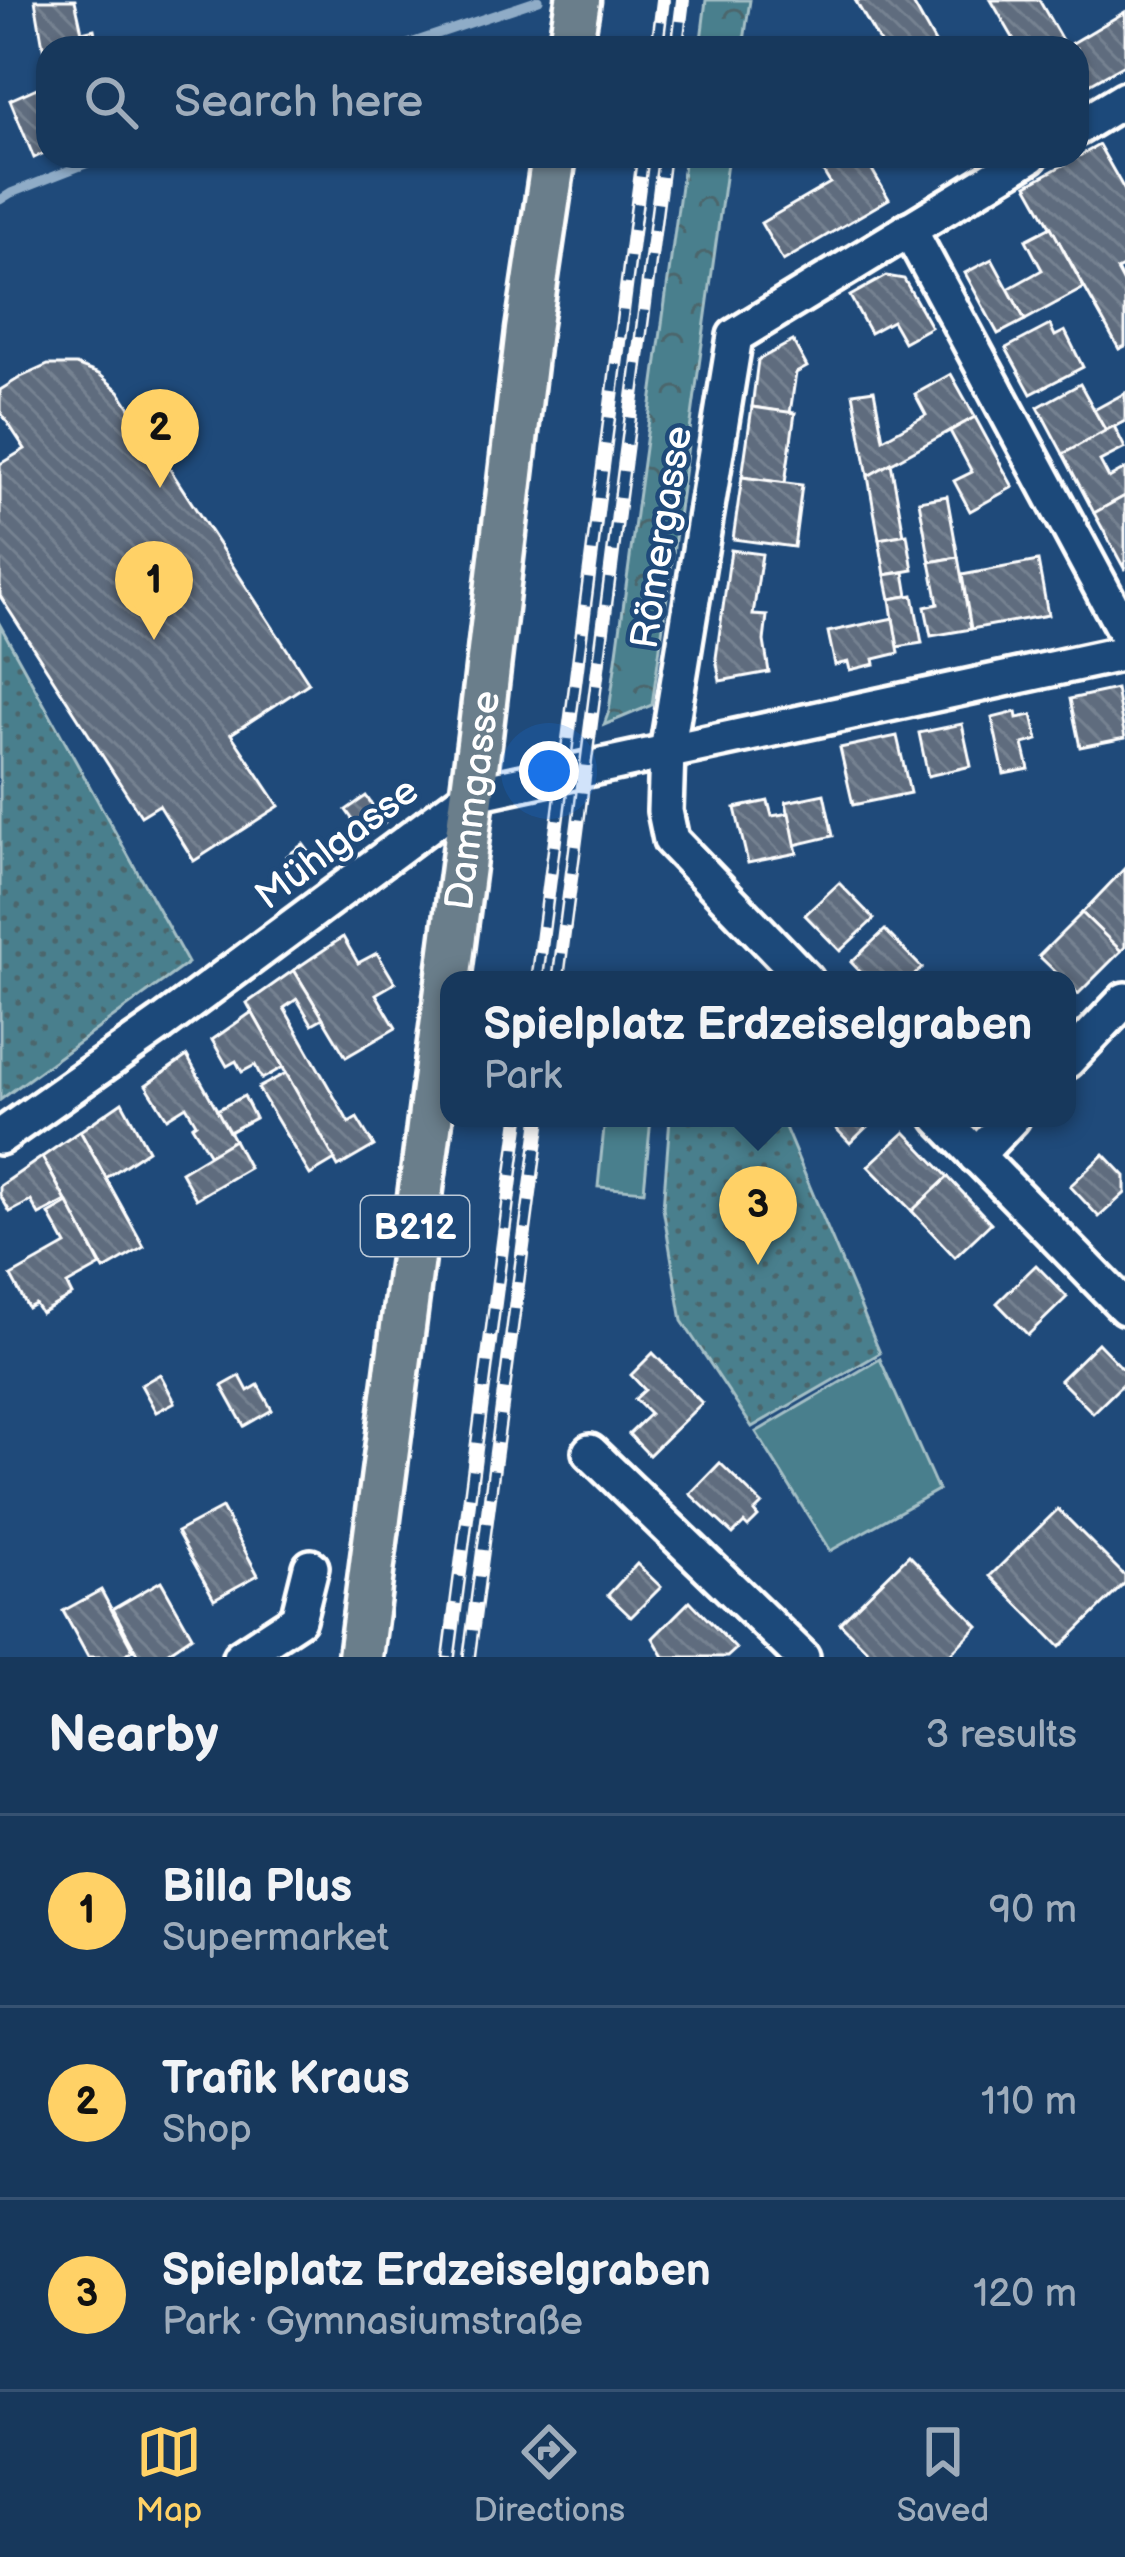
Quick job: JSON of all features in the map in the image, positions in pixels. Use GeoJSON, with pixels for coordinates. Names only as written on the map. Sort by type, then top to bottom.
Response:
{"type":"FeatureCollection","features":[{"type":"Feature","properties":{"kind":"main road"},"geometry":{"type":"LineString","coordinates":[[572,36],[578,0]]}},
{"type":"Feature","properties":{"kind":"main road","name":"Dammgasse"},"geometry":{"type":"LineString","coordinates":[[449,971],[552,168]]}},
{"type":"Feature","properties":{"kind":"main road","name":"Dammgasse"},"geometry":{"type":"LineString","coordinates":[[360,1657],[440,1041]]}},
{"type":"Feature","properties":{"kind":"street"},"geometry":{"type":"LineString","coordinates":[[1089,121],[1125,99]]}},
{"type":"Feature","properties":{"kind":"street"},"geometry":{"type":"LineString","coordinates":[[1010,168],[909,229],[1125,632]]}},
{"type":"Feature","properties":{"kind":"street","name":"Römergasse"},"geometry":{"type":"LineString","coordinates":[[797,971],[671,840],[665,811],[667,752],[735,336],[909,229]]}},
{"type":"Feature","properties":{"kind":"street","name":"Mühlgasse"},"geometry":{"type":"LineString","coordinates":[[0,1136],[161,1024],[472,794],[1125,653]]}},
{"type":"Feature","properties":{"kind":"street"},"geometry":{"type":"LineString","coordinates":[[1076,1052],[1125,1000]]}},
{"type":"Feature","properties":{"kind":"street"},"geometry":{"type":"LineString","coordinates":[[949,1127],[1125,1307]]}},
{"type":"Feature","properties":{"kind":"street"},"geometry":{"type":"LineString","coordinates":[[976,1156],[1003,1127]]}},
{"type":"Feature","properties":{"kind":"street"},"geometry":{"type":"LineString","coordinates":[[590,1452],[802,1657]]}},
{"type":"Feature","properties":{"kind":"street"},"geometry":{"type":"LineString","coordinates":[[240,1657],[298,1619],[311,1567]]}},
{"type":"Feature","properties":{"kind":"green space"},"geometry":{"type":"Polygon","coordinates":[[[706,0],[750,0],[745,36],[702,36],[706,0]]]}},
{"type":"Feature","properties":{"kind":"green space"},"geometry":{"type":"Polygon","coordinates":[[[683,168],[726,168],[652,705],[604,725],[683,168]]]}},
{"type":"Feature","properties":{"kind":"green space"},"geometry":{"type":"Polygon","coordinates":[[[0,625],[188,963],[0,1100],[0,625]]]}},
{"type":"Feature","properties":{"kind":"green space"},"geometry":{"type":"Polygon","coordinates":[[[604,1127],[650,1127],[644,1191],[598,1187],[604,1127]]]}},
{"type":"Feature","properties":{"kind":"green space"},"geometry":{"type":"Polygon","coordinates":[[[669,1127],[785,1127],[880,1353],[752,1427],[682,1321],[663,1208],[669,1127]]]}},
{"type":"Feature","properties":{"kind":"green space"},"geometry":{"type":"Polygon","coordinates":[[[880,1359],[938,1490],[830,1551],[756,1432],[880,1359]]]}},
{"type":"Feature","properties":{"kind":"building"},"geometry":{"type":"Polygon","coordinates":[[[35,0],[75,0],[82,32],[94,29],[95,36],[41,36],[35,0]]]}},
{"type":"Feature","properties":{"kind":"building"},"geometry":{"type":"Polygon","coordinates":[[[855,0],[911,0],[931,36],[876,36],[855,0]]]}},
{"type":"Feature","properties":{"kind":"building"},"geometry":{"type":"Polygon","coordinates":[[[991,0],[1039,0],[1060,36],[1012,36],[991,0]]]}},
{"type":"Feature","properties":{"kind":"building"},"geometry":{"type":"Polygon","coordinates":[[[1125,12],[1125,64],[1089,84],[1089,36],[1085,36],[1125,12]]]}},
{"type":"Feature","properties":{"kind":"building"},"geometry":{"type":"Polygon","coordinates":[[[36,88],[34,158],[10,100],[36,88]]]}},
{"type":"Feature","properties":{"kind":"building"},"geometry":{"type":"Polygon","coordinates":[[[1099,145],[1125,191],[1125,266],[1117,270],[1125,285],[1125,346],[1119,349],[1027,185],[1058,168],[1089,168],[1089,151],[1099,145]]]}},
{"type":"Feature","properties":{"kind":"building"},"geometry":{"type":"Polygon","coordinates":[[[821,168],[871,168],[889,199],[783,261],[761,223],[830,183],[821,168]]]}},
{"type":"Feature","properties":{"kind":"building"},"geometry":{"type":"Polygon","coordinates":[[[1051,227],[1084,288],[1025,320],[1008,289],[1042,270],[1026,240],[1051,227]]]}},
{"type":"Feature","properties":{"kind":"building"},"geometry":{"type":"Polygon","coordinates":[[[992,259],[1025,320],[998,334],[965,273],[992,259]]]}},
{"type":"Feature","properties":{"kind":"building"},"geometry":{"type":"Polygon","coordinates":[[[886,276],[904,279],[931,327],[904,342],[892,321],[870,333],[850,296],[886,276]]]}},
{"type":"Feature","properties":{"kind":"building"},"geometry":{"type":"Polygon","coordinates":[[[1050,325],[1055,336],[1065,331],[1083,367],[1031,394],[1006,348],[1050,325]]]}},
{"type":"Feature","properties":{"kind":"building"},"geometry":{"type":"Polygon","coordinates":[[[793,341],[807,367],[796,373],[790,413],[752,407],[758,360],[793,341]]]}},
{"type":"Feature","properties":{"kind":"building"},"geometry":{"type":"Polygon","coordinates":[[[48,365],[76,365],[99,374],[119,391],[309,683],[231,734],[279,806],[194,861],[159,805],[141,816],[0,596],[0,464],[25,449],[0,411],[0,390],[48,365]]]}},
{"type":"Feature","properties":{"kind":"building"},"geometry":{"type":"Polygon","coordinates":[[[951,374],[975,417],[868,476],[853,393],[874,390],[883,439],[926,415],[915,394],[951,374]]]}},
{"type":"Feature","properties":{"kind":"building"},"geometry":{"type":"Polygon","coordinates":[[[1080,384],[1106,431],[1063,454],[1038,407],[1080,384]]]}},
{"type":"Feature","properties":{"kind":"building"},"geometry":{"type":"Polygon","coordinates":[[[1125,393],[1125,421],[1106,431],[1094,410],[1125,393]]]}},
{"type":"Feature","properties":{"kind":"building"},"geometry":{"type":"Polygon","coordinates":[[[752,407],[795,413],[785,483],[742,477],[752,407]]]}},
{"type":"Feature","properties":{"kind":"building"},"geometry":{"type":"Polygon","coordinates":[[[975,417],[1013,487],[970,511],[954,481],[972,472],[950,431],[975,417]]]}},
{"type":"Feature","properties":{"kind":"building"},"geometry":{"type":"Polygon","coordinates":[[[1114,426],[1125,448],[1100,461],[1109,478],[1125,469],[1125,496],[1094,513],[1063,454],[1114,426]]]}},
{"type":"Feature","properties":{"kind":"building"},"geometry":{"type":"Polygon","coordinates":[[[891,463],[904,535],[879,539],[868,476],[891,463]]]}},
{"type":"Feature","properties":{"kind":"building"},"geometry":{"type":"Polygon","coordinates":[[[742,477],[802,485],[794,547],[733,539],[742,477]]]}},
{"type":"Feature","properties":{"kind":"building"},"geometry":{"type":"Polygon","coordinates":[[[947,496],[958,557],[930,562],[919,501],[947,496]]]}},
{"type":"Feature","properties":{"kind":"building"},"geometry":{"type":"Polygon","coordinates":[[[1125,496],[1125,570],[1094,513],[1125,496]]]}},
{"type":"Feature","properties":{"kind":"building"},"geometry":{"type":"Polygon","coordinates":[[[907,534],[913,570],[885,575],[879,539],[907,534]]]}},
{"type":"Feature","properties":{"kind":"building"},"geometry":{"type":"Polygon","coordinates":[[[731,550],[762,554],[753,615],[767,616],[764,641],[769,672],[720,681],[716,658],[731,550]]]}},
{"type":"Feature","properties":{"kind":"building"},"geometry":{"type":"Polygon","coordinates":[[[958,557],[971,629],[931,636],[925,607],[938,604],[930,562],[958,557]]]}},
{"type":"Feature","properties":{"kind":"building"},"geometry":{"type":"Polygon","coordinates":[[[1038,561],[1048,615],[971,629],[962,575],[1038,561]]]}},
{"type":"Feature","properties":{"kind":"building"},"geometry":{"type":"Polygon","coordinates":[[[904,572],[908,596],[890,599],[885,575],[904,572]]]}},
{"type":"Feature","properties":{"kind":"building"},"geometry":{"type":"Polygon","coordinates":[[[913,595],[922,643],[897,647],[890,599],[913,595]]]}},
{"type":"Feature","properties":{"kind":"building"},"geometry":{"type":"Polygon","coordinates":[[[893,618],[899,653],[850,670],[848,662],[835,665],[828,632],[893,618]]]}},
{"type":"Feature","properties":{"kind":"building"},"geometry":{"type":"Polygon","coordinates":[[[1116,689],[1125,738],[1080,747],[1070,699],[1116,689]]]}},
{"type":"Feature","properties":{"kind":"building"},"geometry":{"type":"Polygon","coordinates":[[[1016,712],[1017,718],[1032,715],[1038,740],[1023,744],[1029,769],[1004,774],[992,718],[1016,712]]]}},
{"type":"Feature","properties":{"kind":"building"},"geometry":{"type":"Polygon","coordinates":[[[962,724],[971,766],[928,776],[919,733],[962,724]]]}},
{"type":"Feature","properties":{"kind":"building"},"geometry":{"type":"Polygon","coordinates":[[[897,736],[910,793],[853,805],[840,748],[897,736]]]}},
{"type":"Feature","properties":{"kind":"building"},"geometry":{"type":"Polygon","coordinates":[[[824,794],[833,836],[795,845],[786,802],[824,794]]]}},
{"type":"Feature","properties":{"kind":"building"},"geometry":{"type":"Polygon","coordinates":[[[366,796],[385,823],[365,837],[346,810],[366,796]]]}},
{"type":"Feature","properties":{"kind":"building"},"geometry":{"type":"Polygon","coordinates":[[[768,801],[772,816],[789,813],[797,853],[748,863],[735,808],[768,801]]]}},
{"type":"Feature","properties":{"kind":"building"},"geometry":{"type":"Polygon","coordinates":[[[303,844],[320,867],[304,879],[287,856],[303,844]]]}},
{"type":"Feature","properties":{"kind":"building"},"geometry":{"type":"Polygon","coordinates":[[[1125,868],[1125,947],[1121,951],[1082,913],[1125,868]]]}},
{"type":"Feature","properties":{"kind":"building"},"geometry":{"type":"Polygon","coordinates":[[[839,883],[874,919],[840,951],[805,915],[839,883]]]}},
{"type":"Feature","properties":{"kind":"building"},"geometry":{"type":"Polygon","coordinates":[[[1082,913],[1121,951],[1078,994],[1076,971],[1055,971],[1039,956],[1082,913]]]}},
{"type":"Feature","properties":{"kind":"building"},"geometry":{"type":"Polygon","coordinates":[[[885,930],[922,968],[860,971],[851,962],[885,930]]]}},
{"type":"Feature","properties":{"kind":"building"},"geometry":{"type":"Polygon","coordinates":[[[343,937],[358,963],[377,953],[395,983],[376,994],[396,1028],[346,1057],[294,970],[343,937]]]}},
{"type":"Feature","properties":{"kind":"building"},"geometry":{"type":"Polygon","coordinates":[[[294,970],[323,1018],[312,1024],[297,999],[284,1008],[349,1123],[357,1118],[374,1146],[338,1167],[247,1003],[294,970]]]}},
{"type":"Feature","properties":{"kind":"building"},"geometry":{"type":"Polygon","coordinates":[[[252,1012],[283,1067],[262,1079],[255,1065],[242,1072],[236,1061],[227,1066],[212,1040],[252,1012]]]}},
{"type":"Feature","properties":{"kind":"building"},"geometry":{"type":"Polygon","coordinates":[[[187,1056],[234,1140],[210,1155],[186,1106],[167,1118],[146,1085],[187,1056]]]}},
{"type":"Feature","properties":{"kind":"building"},"geometry":{"type":"Polygon","coordinates":[[[286,1073],[335,1160],[310,1175],[258,1088],[286,1073]]]}},
{"type":"Feature","properties":{"kind":"building"},"geometry":{"type":"Polygon","coordinates":[[[244,1096],[255,1118],[229,1132],[217,1110],[244,1096]]]}},
{"type":"Feature","properties":{"kind":"building"},"geometry":{"type":"Polygon","coordinates":[[[122,1102],[148,1150],[106,1178],[80,1131],[122,1102]]]}},
{"type":"Feature","properties":{"kind":"building"},"geometry":{"type":"Polygon","coordinates":[[[835,1127],[867,1127],[850,1143],[835,1127]]]}},
{"type":"Feature","properties":{"kind":"building"},"geometry":{"type":"Polygon","coordinates":[[[80,1131],[144,1247],[104,1270],[42,1157],[80,1131]]]}},
{"type":"Feature","properties":{"kind":"building"},"geometry":{"type":"Polygon","coordinates":[[[905,1132],[948,1177],[912,1211],[868,1166],[905,1132]]]}},
{"type":"Feature","properties":{"kind":"building"},"geometry":{"type":"Polygon","coordinates":[[[234,1140],[249,1168],[196,1199],[181,1172],[234,1140]]]}},
{"type":"Feature","properties":{"kind":"building"},"geometry":{"type":"Polygon","coordinates":[[[1104,1154],[1125,1176],[1125,1193],[1099,1217],[1070,1186],[1104,1154]]]}},
{"type":"Feature","properties":{"kind":"building"},"geometry":{"type":"Polygon","coordinates":[[[42,1157],[66,1201],[39,1215],[31,1201],[10,1212],[0,1186],[42,1157]]]}},
{"type":"Feature","properties":{"kind":"building"},"geometry":{"type":"Polygon","coordinates":[[[948,1177],[991,1223],[955,1257],[912,1211],[948,1177]]]}},
{"type":"Feature","properties":{"kind":"building"},"geometry":{"type":"Polygon","coordinates":[[[68,1203],[101,1266],[67,1285],[72,1295],[41,1313],[35,1304],[28,1308],[11,1276],[66,1245],[49,1214],[68,1203]]]}},
{"type":"Feature","properties":{"kind":"building"},"geometry":{"type":"Polygon","coordinates":[[[1036,1265],[1067,1297],[1028,1335],[997,1303],[1036,1265]]]}},
{"type":"Feature","properties":{"kind":"building"},"geometry":{"type":"Polygon","coordinates":[[[1098,1343],[1125,1371],[1125,1382],[1093,1413],[1060,1380],[1098,1343]]]}},
{"type":"Feature","properties":{"kind":"building"},"geometry":{"type":"Polygon","coordinates":[[[653,1353],[702,1403],[649,1455],[629,1434],[650,1414],[635,1399],[645,1390],[631,1375],[653,1353]]]}},
{"type":"Feature","properties":{"kind":"building"},"geometry":{"type":"Polygon","coordinates":[[[160,1374],[175,1402],[156,1412],[141,1385],[160,1374]]]}},
{"type":"Feature","properties":{"kind":"building"},"geometry":{"type":"Polygon","coordinates":[[[240,1376],[248,1391],[258,1385],[272,1410],[244,1426],[222,1386],[240,1376]]]}},
{"type":"Feature","properties":{"kind":"building"},"geometry":{"type":"Polygon","coordinates":[[[720,1463],[762,1504],[754,1512],[758,1517],[733,1534],[690,1494],[720,1463]]]}},
{"type":"Feature","properties":{"kind":"building"},"geometry":{"type":"Polygon","coordinates":[[[222,1508],[258,1575],[214,1599],[177,1532],[222,1508]]]}},
{"type":"Feature","properties":{"kind":"building"},"geometry":{"type":"Polygon","coordinates":[[[1058,1509],[1125,1576],[1125,1583],[1060,1647],[990,1576],[1058,1509]]]}},
{"type":"Feature","properties":{"kind":"building"},"geometry":{"type":"Polygon","coordinates":[[[909,1555],[978,1626],[947,1657],[874,1657],[840,1623],[909,1555]]]}},
{"type":"Feature","properties":{"kind":"building"},"geometry":{"type":"Polygon","coordinates":[[[637,1564],[661,1587],[631,1617],[608,1595],[637,1564]]]}},
{"type":"Feature","properties":{"kind":"building"},"geometry":{"type":"Polygon","coordinates":[[[161,1581],[192,1636],[161,1657],[139,1657],[113,1609],[161,1581]]]}},
{"type":"Feature","properties":{"kind":"building"},"geometry":{"type":"Polygon","coordinates":[[[101,1590],[133,1650],[120,1657],[88,1657],[63,1611],[101,1590]]]}},
{"type":"Feature","properties":{"kind":"building"},"geometry":{"type":"Polygon","coordinates":[[[690,1601],[736,1649],[727,1657],[664,1657],[653,1638],[690,1601]]]}},
{"type":"Feature","properties":{"kind":"waterway"},"geometry":{"type":"LineString","coordinates":[[432,36],[539,0]]}},
{"type":"Feature","properties":{"kind":"waterway"},"geometry":{"type":"LineString","coordinates":[[0,200],[75,168]]}},
{"type":"Feature","properties":{"kind":"railway"},"geometry":{"type":"LineString","coordinates":[[658,36],[663,0]]}},
{"type":"Feature","properties":{"kind":"railway"},"geometry":{"type":"LineString","coordinates":[[678,36],[683,0]]}},
{"type":"Feature","properties":{"kind":"railway"},"geometry":{"type":"LineString","coordinates":[[538,971],[641,168]]}},
{"type":"Feature","properties":{"kind":"railway"},"geometry":{"type":"LineString","coordinates":[[559,971],[662,168]]}},
{"type":"Feature","properties":{"kind":"railway"},"geometry":{"type":"LineString","coordinates":[[449,1657],[518,1127]]}},
{"type":"Feature","properties":{"kind":"railway"},"geometry":{"type":"LineString","coordinates":[[469,1657],[539,1127]]}},
{"type":"Feature","properties":{"kind":"place","name":"Trafik Kraus"},"geometry":{"type":"Point","coordinates":[160,488]}},
{"type":"Feature","properties":{"kind":"place","name":"Billa Plus"},"geometry":{"type":"Point","coordinates":[154,640]}},
{"type":"Feature","properties":{"kind":"place","name":"Spielplatz Erdzeiselgraben"},"geometry":{"type":"Point","coordinates":[758,1265]}}]}
